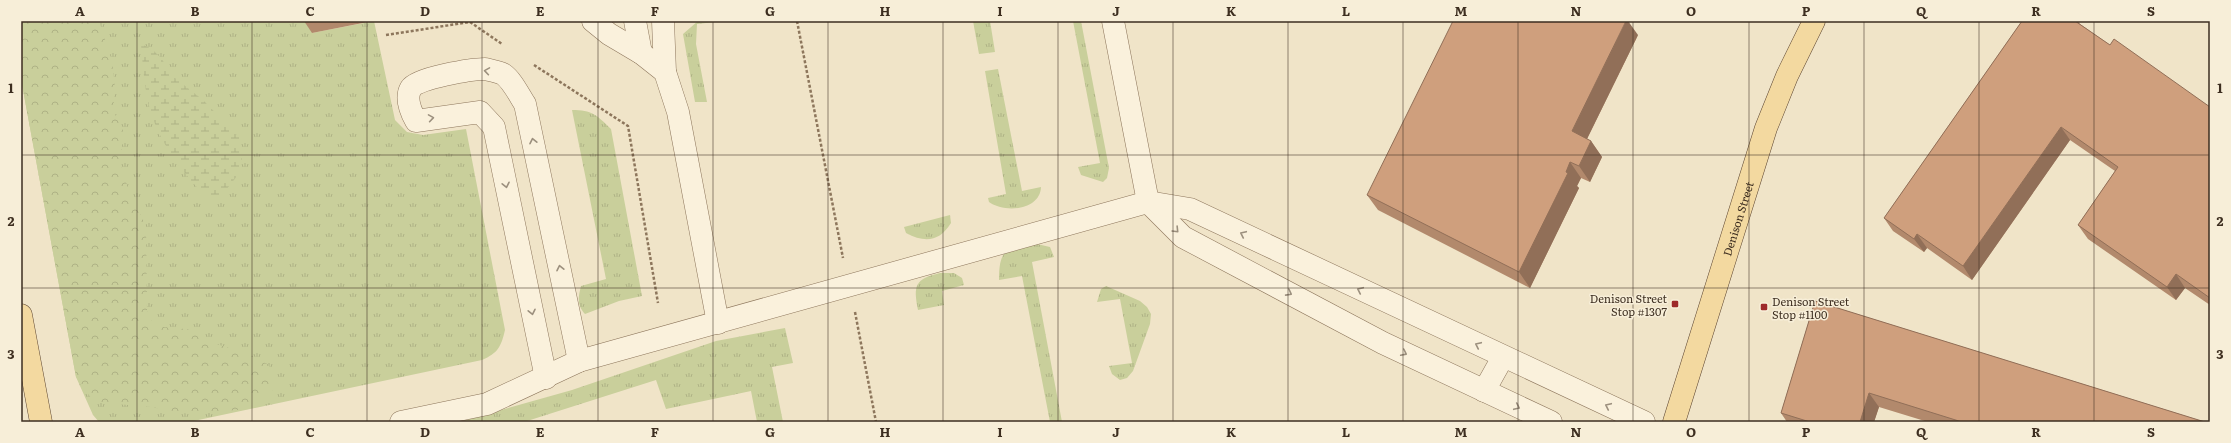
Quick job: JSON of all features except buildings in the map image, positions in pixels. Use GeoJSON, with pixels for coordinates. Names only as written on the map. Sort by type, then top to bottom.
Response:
{"type":"FeatureCollection","features":[{"type":"Feature","properties":{"kind":"main road","name":"Denison Street"},"geometry":{"type":"LineString","coordinates":[[1674,422],[1766,128],[1787,76],[1814,21]]}},
{"type":"Feature","properties":{"kind":"main road"},"geometry":{"type":"LineString","coordinates":[[21,315],[42,422]]}},
{"type":"Feature","properties":{"kind":"lane"},"geometry":{"type":"LineString","coordinates":[[593,21],[609,34],[641,53],[665,72]]}},
{"type":"Feature","properties":{"kind":"lane"},"geometry":{"type":"LineString","coordinates":[[635,21],[641,53]]}},
{"type":"Feature","properties":{"kind":"lane"},"geometry":{"type":"LineString","coordinates":[[663,21],[665,72],[678,112],[718,323]]}},
{"type":"Feature","properties":{"kind":"lane"},"geometry":{"type":"LineString","coordinates":[[1113,21],[1148,202],[1183,238],[1383,343],[1551,422]]}},
{"type":"Feature","properties":{"kind":"lane"},"geometry":{"type":"LineString","coordinates":[[546,378],[494,127],[480,112],[416,121],[410,109],[408,97],[411,88],[417,83],[454,74],[485,69],[503,74],[525,104],[580,361]]}},
{"type":"Feature","properties":{"kind":"lane"},"geometry":{"type":"LineString","coordinates":[[401,422],[487,404],[580,361],[1148,202],[1190,209],[1644,422]]}},
{"type":"Feature","properties":{"kind":"lane"},"geometry":{"type":"LineString","coordinates":[[1484,391],[1503,357]]}},
{"type":"Feature","properties":{"kind":"path"},"geometry":{"type":"LineString","coordinates":[[798,21],[843,259]]}},
{"type":"Feature","properties":{"kind":"path"},"geometry":{"type":"LineString","coordinates":[[386,35],[470,22],[509,48]]}},
{"type":"Feature","properties":{"kind":"path"},"geometry":{"type":"LineString","coordinates":[[529,61],[628,126],[658,303]]}},
{"type":"Feature","properties":{"kind":"path"},"geometry":{"type":"LineString","coordinates":[[854,310],[876,422]]}},
{"type":"Feature","properties":{"kind":"green space"},"geometry":{"type":"Polygon","coordinates":[[[21,21],[310,21],[312,33],[374,21],[395,120],[407,132],[423,135],[466,129],[505,330],[498,349],[492,355],[482,360],[189,422],[99,422],[93,415],[76,377],[21,79],[21,21]]]}},
{"type":"Feature","properties":{"kind":"green space"},"geometry":{"type":"Polygon","coordinates":[[[21,21],[99,21],[112,61],[115,87],[113,111],[123,128],[121,166],[131,198],[146,225],[147,311],[154,326],[195,330],[216,344],[249,354],[269,365],[274,389],[249,409],[189,414],[151,407],[94,402],[76,377],[21,79],[21,21]]]}},
{"type":"Feature","properties":{"kind":"green space"},"geometry":{"type":"Polygon","coordinates":[[[698,21],[724,21],[697,24],[696,44],[707,102],[695,102],[683,34],[698,21]]]}},
{"type":"Feature","properties":{"kind":"green space"},"geometry":{"type":"Polygon","coordinates":[[[973,21],[990,21],[995,52],[979,54],[973,21]]]}},
{"type":"Feature","properties":{"kind":"green space"},"geometry":{"type":"Polygon","coordinates":[[[1073,21],[1081,21],[1109,168],[1107,178],[1103,182],[1081,175],[1078,167],[1100,163],[1073,21]]]}},
{"type":"Feature","properties":{"kind":"green space"},"geometry":{"type":"Polygon","coordinates":[[[141,44],[152,49],[162,59],[170,74],[203,100],[239,137],[242,153],[241,171],[226,190],[217,197],[206,197],[198,189],[183,171],[163,141],[150,110],[141,44]]]}},
{"type":"Feature","properties":{"kind":"green space"},"geometry":{"type":"Polygon","coordinates":[[[998,69],[1022,191],[1041,187],[1039,195],[1035,201],[1020,208],[1003,208],[989,202],[988,198],[1006,194],[985,71],[998,69]]]}},
{"type":"Feature","properties":{"kind":"green space"},"geometry":{"type":"Polygon","coordinates":[[[572,110],[585,111],[594,114],[611,129],[642,296],[619,301],[585,314],[579,301],[581,286],[606,279],[572,110]]]}},
{"type":"Feature","properties":{"kind":"green space"},"geometry":{"type":"Polygon","coordinates":[[[950,215],[951,223],[942,234],[931,239],[919,238],[906,233],[904,227],[950,215]]]}},
{"type":"Feature","properties":{"kind":"green space"},"geometry":{"type":"Polygon","coordinates":[[[1037,244],[1050,247],[1054,257],[1032,262],[1062,422],[1050,422],[1022,276],[999,280],[1001,261],[1003,255],[1007,251],[1037,244]]]}},
{"type":"Feature","properties":{"kind":"green space"},"geometry":{"type":"Polygon","coordinates":[[[940,273],[954,273],[962,278],[964,285],[942,291],[944,305],[918,310],[916,289],[918,284],[925,278],[940,273]]]}},
{"type":"Feature","properties":{"kind":"green space"},"geometry":{"type":"Polygon","coordinates":[[[1106,286],[1140,301],[1147,307],[1151,314],[1150,324],[1133,371],[1127,378],[1120,380],[1112,374],[1109,366],[1132,363],[1120,299],[1097,302],[1101,289],[1106,286]]]}},
{"type":"Feature","properties":{"kind":"green space"},"geometry":{"type":"Polygon","coordinates":[[[785,328],[793,363],[772,367],[783,422],[757,422],[751,391],[666,409],[656,380],[524,422],[458,422],[572,390],[716,341],[785,328]]]}},
{"type":"Feature","properties":{"kind":"place","name":"Denison Street Stop #1307"},"geometry":{"type":"Point","coordinates":[1675,304]}},
{"type":"Feature","properties":{"kind":"place","name":"Denison Street Stop #1100"},"geometry":{"type":"Point","coordinates":[1764,307]}}]}
